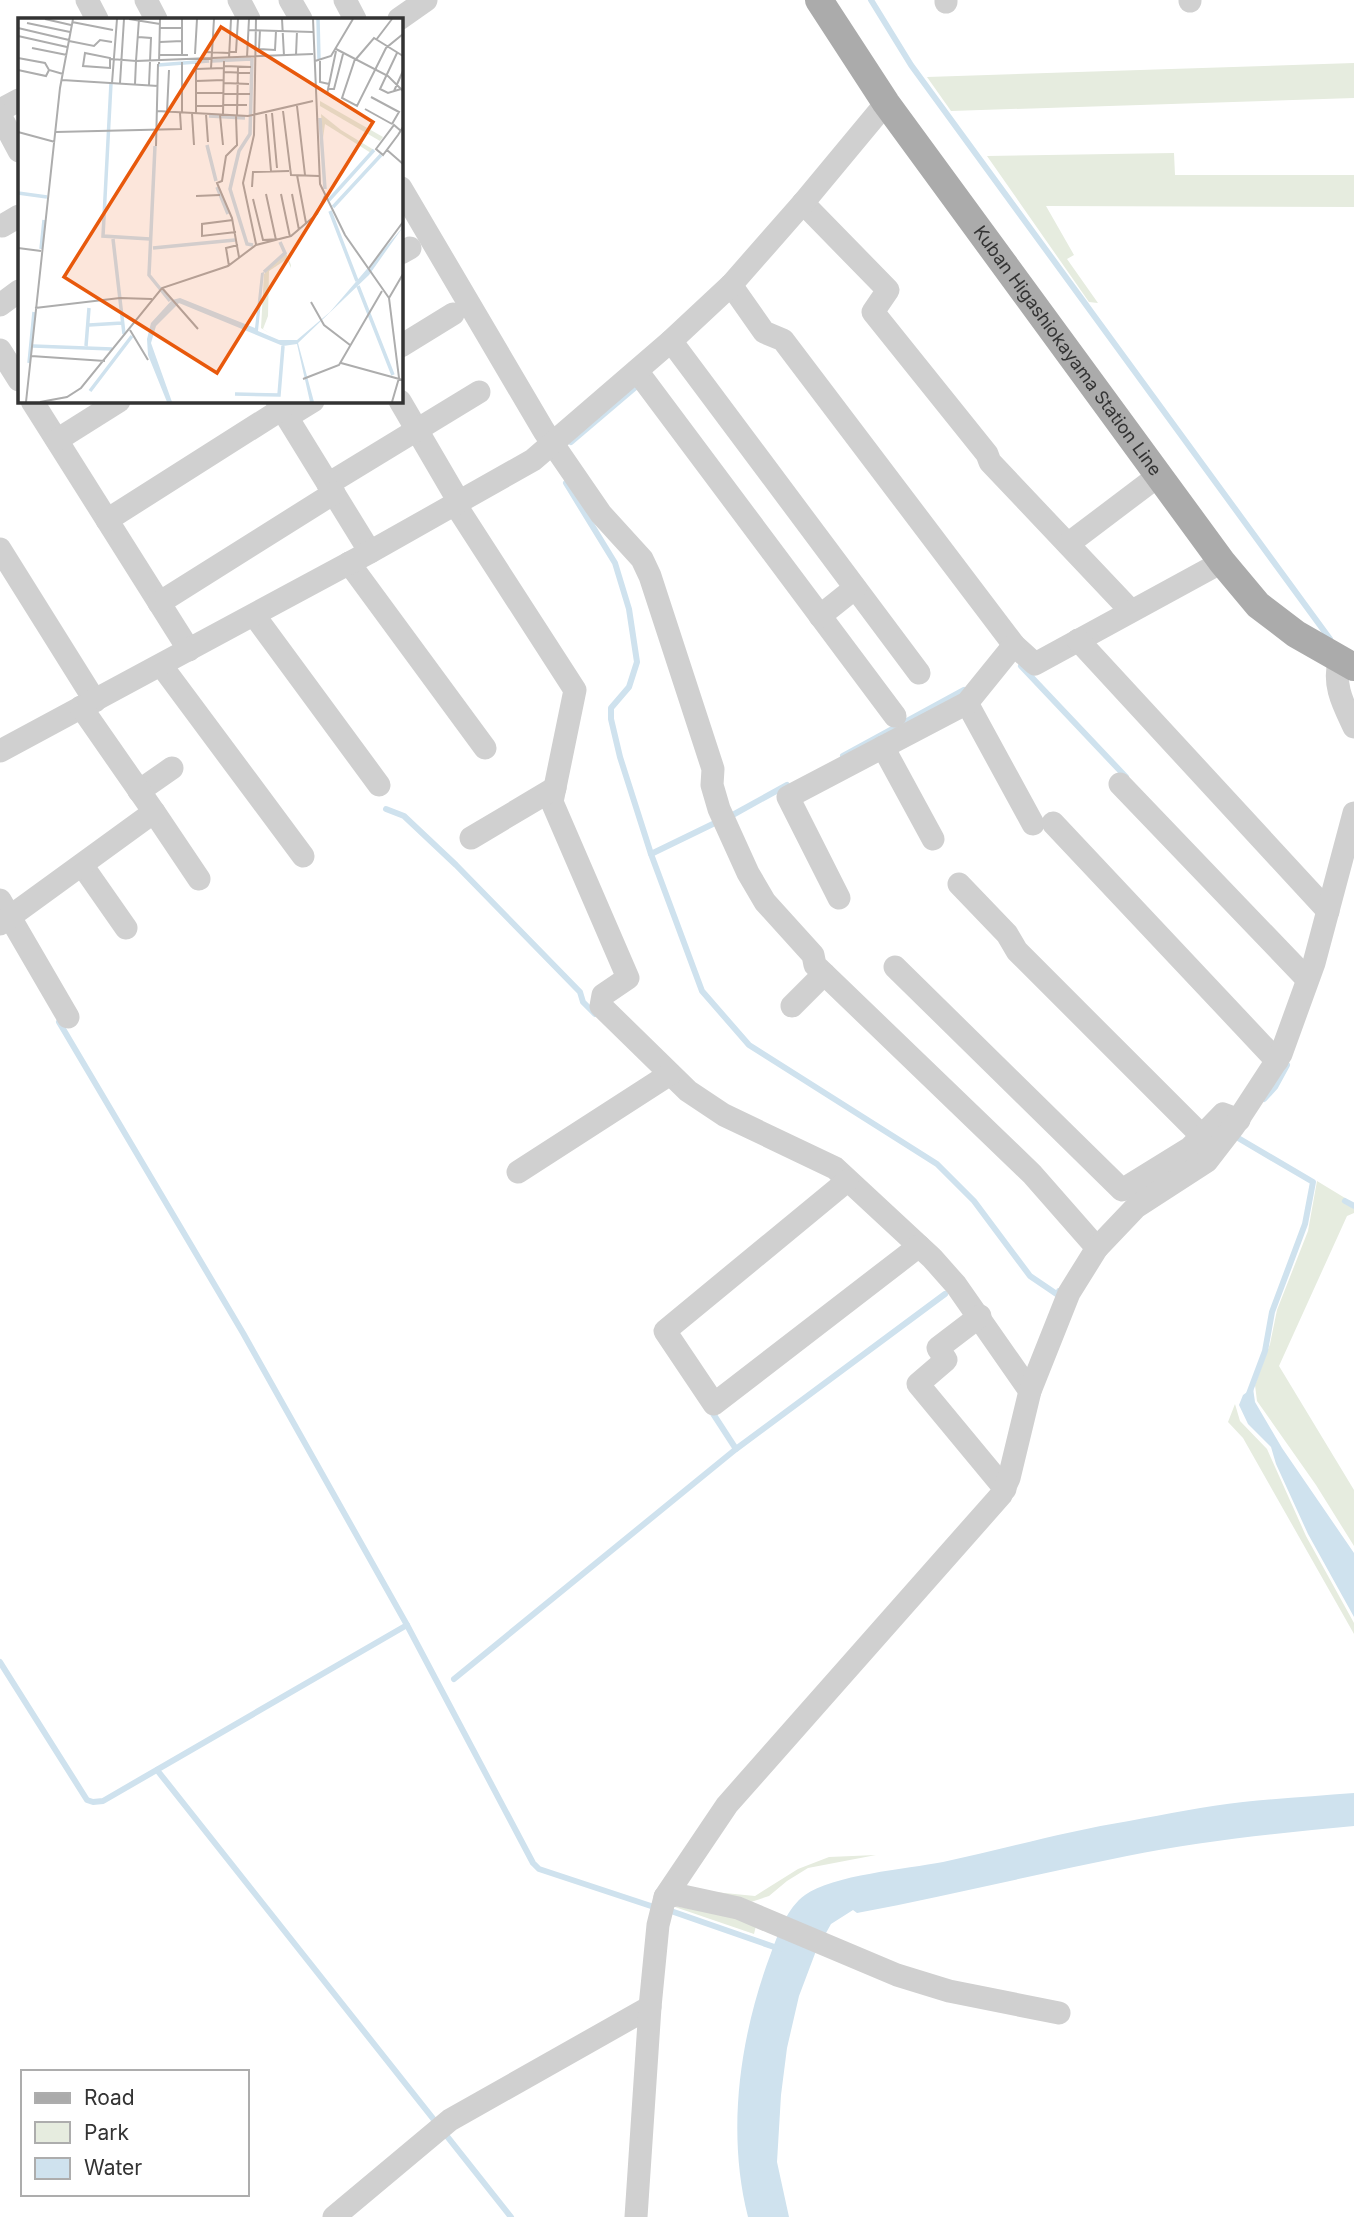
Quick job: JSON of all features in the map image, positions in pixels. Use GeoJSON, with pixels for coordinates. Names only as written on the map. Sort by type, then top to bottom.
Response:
{"type":"FeatureCollection","features":[{"type":"Feature","properties":{"kind":"main road","name":"Kuban Higashiokayama Station Line"},"geometry":{"type":"LineString","coordinates":[[819,0],[886,103],[1222,562],[1258,605],[1296,634],[1347,662]]}},
{"type":"Feature","properties":{"kind":"street"},"geometry":{"type":"LineString","coordinates":[[87,0],[96,18]]}},
{"type":"Feature","properties":{"kind":"street"},"geometry":{"type":"LineString","coordinates":[[146,0],[155,18]]}},
{"type":"Feature","properties":{"kind":"street"},"geometry":{"type":"LineString","coordinates":[[239,0],[248,18]]}},
{"type":"Feature","properties":{"kind":"street"},"geometry":{"type":"LineString","coordinates":[[290,0],[300,18]]}},
{"type":"Feature","properties":{"kind":"street"},"geometry":{"type":"LineString","coordinates":[[345,0],[354,18]]}},
{"type":"Feature","properties":{"kind":"street"},"geometry":{"type":"LineString","coordinates":[[400,18],[426,0]]}},
{"type":"Feature","properties":{"kind":"street"},"geometry":{"type":"LineString","coordinates":[[18,101],[0,113],[18,148]]}},
{"type":"Feature","properties":{"kind":"street"},"geometry":{"type":"LineString","coordinates":[[0,751],[165,670],[189,650],[352,568],[370,552],[459,508],[547,448],[671,341],[731,285],[886,103]]}},
{"type":"Feature","properties":{"kind":"street"},"geometry":{"type":"LineString","coordinates":[[402,190],[547,448],[642,559],[650,576],[713,769],[712,785],[723,819],[765,902],[813,955],[815,965],[1032,1174],[1093,1243]]}},
{"type":"Feature","properties":{"kind":"street"},"geometry":{"type":"LineString","coordinates":[[803,203],[888,290],[873,312],[987,454],[990,462],[1127,607]]}},
{"type":"Feature","properties":{"kind":"street"},"geometry":{"type":"LineString","coordinates":[[731,285],[764,332],[783,340],[1014,645],[1035,664],[1078,640],[1127,607],[1222,562]]}},
{"type":"Feature","properties":{"kind":"street"},"geometry":{"type":"LineString","coordinates":[[0,305],[18,292]]}},
{"type":"Feature","properties":{"kind":"street"},"geometry":{"type":"LineString","coordinates":[[402,345],[453,314]]}},
{"type":"Feature","properties":{"kind":"street"},"geometry":{"type":"LineString","coordinates":[[671,341],[919,673]]}},
{"type":"Feature","properties":{"kind":"street"},"geometry":{"type":"LineString","coordinates":[[637,371],[895,716]]}},
{"type":"Feature","properties":{"kind":"street"},"geometry":{"type":"LineString","coordinates":[[159,603],[417,430],[480,392]]}},
{"type":"Feature","properties":{"kind":"street"},"geometry":{"type":"LineString","coordinates":[[33,402],[189,650]]}},
{"type":"Feature","properties":{"kind":"street"},"geometry":{"type":"LineString","coordinates":[[57,440],[117,402]]}},
{"type":"Feature","properties":{"kind":"street"},"geometry":{"type":"LineString","coordinates":[[107,520],[282,409],[309,402]]}},
{"type":"Feature","properties":{"kind":"street"},"geometry":{"type":"LineString","coordinates":[[401,402],[459,508],[575,690],[552,802],[628,978],[603,995],[601,1006],[664,1078],[724,1115],[835,1168],[919,1246],[956,1285],[1030,1391]]}},
{"type":"Feature","properties":{"kind":"street"},"geometry":{"type":"LineString","coordinates":[[282,409],[370,552]]}},
{"type":"Feature","properties":{"kind":"street"},"geometry":{"type":"LineString","coordinates":[[1068,544],[1158,476]]}},
{"type":"Feature","properties":{"kind":"street"},"geometry":{"type":"LineString","coordinates":[[0,549],[87,710],[199,879]]}},
{"type":"Feature","properties":{"kind":"street"},"geometry":{"type":"LineString","coordinates":[[352,568],[485,748]]}},
{"type":"Feature","properties":{"kind":"street"},"geometry":{"type":"LineString","coordinates":[[820,616],[855,589]]}},
{"type":"Feature","properties":{"kind":"street"},"geometry":{"type":"LineString","coordinates":[[254,615],[379,785]]}},
{"type":"Feature","properties":{"kind":"street"},"geometry":{"type":"LineString","coordinates":[[1078,640],[1328,911]]}},
{"type":"Feature","properties":{"kind":"street"},"geometry":{"type":"LineString","coordinates":[[839,898],[788,797],[967,703],[1014,645]]}},
{"type":"Feature","properties":{"kind":"street"},"geometry":{"type":"LineString","coordinates":[[1347,662],[1337,668],[1337,685],[1354,727]]}},
{"type":"Feature","properties":{"kind":"street"},"geometry":{"type":"LineString","coordinates":[[165,670],[303,856]]}},
{"type":"Feature","properties":{"kind":"street"},"geometry":{"type":"LineString","coordinates":[[967,703],[1043,824],[1277,1061]]}},
{"type":"Feature","properties":{"kind":"street"},"geometry":{"type":"LineString","coordinates":[[883,747],[933,839]]}},
{"type":"Feature","properties":{"kind":"street"},"geometry":{"type":"LineString","coordinates":[[139,791],[172,768]]}},
{"type":"Feature","properties":{"kind":"street"},"geometry":{"type":"LineString","coordinates":[[1120,784],[1307,979]]}},
{"type":"Feature","properties":{"kind":"street"},"geometry":{"type":"LineString","coordinates":[[471,838],[555,788]]}},
{"type":"Feature","properties":{"kind":"street"},"geometry":{"type":"LineString","coordinates":[[68,1017],[4,916],[82,865],[154,812]]}},
{"type":"Feature","properties":{"kind":"street"},"geometry":{"type":"LineString","coordinates":[[1129,1200],[1207,1161],[1239,1120],[1277,1061],[1314,962],[1354,813]]}},
{"type":"Feature","properties":{"kind":"street"},"geometry":{"type":"LineString","coordinates":[[82,865],[126,928]]}},
{"type":"Feature","properties":{"kind":"street"},"geometry":{"type":"LineString","coordinates":[[959,884],[1007,934],[1017,951],[1202,1136]]}},
{"type":"Feature","properties":{"kind":"street"},"geometry":{"type":"LineString","coordinates":[[895,967],[1129,1200]]}},
{"type":"Feature","properties":{"kind":"street"},"geometry":{"type":"LineString","coordinates":[[792,1006],[824,974]]}},
{"type":"Feature","properties":{"kind":"street"},"geometry":{"type":"LineString","coordinates":[[518,1172],[664,1078]]}},
{"type":"Feature","properties":{"kind":"street"},"geometry":{"type":"LineString","coordinates":[[636,2217],[650,2007],[663,1904],[734,1796],[1004,1489],[1030,1391],[1069,1293],[1093,1243],[1129,1200],[1191,1148],[1223,1114],[1239,1120]]}},
{"type":"Feature","properties":{"kind":"street"},"geometry":{"type":"LineString","coordinates":[[847,1181],[666,1331],[713,1404],[919,1246]]}},
{"type":"Feature","properties":{"kind":"street"},"geometry":{"type":"LineString","coordinates":[[980,1316],[938,1348],[946,1360],[918,1384],[1004,1489]]}},
{"type":"Feature","properties":{"kind":"street"},"geometry":{"type":"LineString","coordinates":[[663,1904],[678,1895],[726,1906],[774,1922],[897,1975],[949,1990],[1059,2013]]}},
{"type":"Feature","properties":{"kind":"street"},"geometry":{"type":"LineString","coordinates":[[334,2217],[441,2127],[650,2007]]}},
{"type":"Feature","properties":{"kind":"green space"},"geometry":{"type":"Polygon","coordinates":[[[1354,63],[1354,98],[951,111],[927,77],[1354,63]]]}},
{"type":"Feature","properties":{"kind":"green space"},"geometry":{"type":"Polygon","coordinates":[[[1174,153],[1175,175],[1354,175],[1354,207],[1046,206],[1074,255],[1067,259],[1098,303],[1089,302],[987,156],[1174,153]]]}},
{"type":"Feature","properties":{"kind":"green space"},"geometry":{"type":"Polygon","coordinates":[[[1317,1181],[1345,1198],[1344,1202],[1354,1209],[1354,1213],[1347,1216],[1279,1366],[1354,1490],[1354,1546],[1316,1485],[1257,1401],[1255,1385],[1270,1344],[1277,1310],[1308,1231],[1317,1181]]]}},
{"type":"Feature","properties":{"kind":"green space"},"geometry":{"type":"Polygon","coordinates":[[[1235,1404],[1240,1421],[1267,1449],[1306,1536],[1354,1623],[1354,1634],[1243,1438],[1228,1422],[1235,1404]]]}},
{"type":"Feature","properties":{"kind":"green space"},"geometry":{"type":"Polygon","coordinates":[[[876,1855],[808,1868],[769,1896],[751,1902],[684,1889],[755,1896],[798,1869],[829,1857],[876,1855]]]}},
{"type":"Feature","properties":{"kind":"green space"},"geometry":{"type":"Polygon","coordinates":[[[672,1906],[743,1915],[756,1926],[754,1934],[672,1906]]]}},
{"type":"Feature","properties":{"kind":"water"},"geometry":{"type":"Polygon","coordinates":[[[1253,1388],[1255,1402],[1282,1448],[1354,1553],[1354,1617],[1308,1534],[1271,1447],[1248,1424],[1239,1405],[1243,1395],[1253,1388]]]}},
{"type":"Feature","properties":{"kind":"water"},"geometry":{"type":"Polygon","coordinates":[[[1354,1793],[1354,1826],[1240,1838],[1155,1851],[857,1913],[853,1910],[831,1924],[816,1951],[799,1996],[787,2048],[777,2162],[789,2217],[748,2217],[741,2184],[737,2117],[744,2050],[760,1984],[777,1937],[788,1914],[805,1895],[833,1882],[943,1862],[1105,1825],[1229,1804],[1354,1793]]]}},
{"type":"Feature","properties":{"kind":"waterway"},"geometry":{"type":"LineString","coordinates":[[871,0],[911,65],[1330,639]]}},
{"type":"Feature","properties":{"kind":"waterway"},"geometry":{"type":"LineString","coordinates":[[571,442],[638,385]]}},
{"type":"Feature","properties":{"kind":"waterway"},"geometry":{"type":"LineString","coordinates":[[566,483],[615,563],[629,609],[637,662],[629,687],[611,708],[611,719],[620,757],[651,854],[702,991],[749,1045],[937,1164],[974,1201],[1030,1276],[1058,1295],[1059,1291]]}},
{"type":"Feature","properties":{"kind":"waterway"},"geometry":{"type":"LineString","coordinates":[[1021,666],[1126,777]]}},
{"type":"Feature","properties":{"kind":"waterway"},"geometry":{"type":"LineString","coordinates":[[843,756],[964,690]]}},
{"type":"Feature","properties":{"kind":"waterway"},"geometry":{"type":"LineString","coordinates":[[729,817],[787,785]]}},
{"type":"Feature","properties":{"kind":"waterway"},"geometry":{"type":"LineString","coordinates":[[386,809],[404,816],[456,865],[580,992],[583,1002],[595,1014]]}},
{"type":"Feature","properties":{"kind":"waterway"},"geometry":{"type":"LineString","coordinates":[[651,854],[719,821]]}},
{"type":"Feature","properties":{"kind":"waterway"},"geometry":{"type":"LineString","coordinates":[[59,1022],[243,1333],[407,1625],[533,1863],[539,1869],[657,1908]]}},
{"type":"Feature","properties":{"kind":"waterway"},"geometry":{"type":"LineString","coordinates":[[1264,1099],[1275,1087],[1287,1065]]}},
{"type":"Feature","properties":{"kind":"waterway"},"geometry":{"type":"LineString","coordinates":[[1233,1135],[1313,1182],[1305,1224],[1272,1312],[1265,1351],[1247,1399]]}},
{"type":"Feature","properties":{"kind":"waterway"},"geometry":{"type":"LineString","coordinates":[[1345,1201],[1354,1206]]}},
{"type":"Feature","properties":{"kind":"waterway"},"geometry":{"type":"LineString","coordinates":[[454,1679],[736,1449],[945,1294]]}},
{"type":"Feature","properties":{"kind":"waterway"},"geometry":{"type":"LineString","coordinates":[[710,1409],[736,1449]]}},
{"type":"Feature","properties":{"kind":"waterway"},"geometry":{"type":"LineString","coordinates":[[0,1662],[87,1800],[93,1802],[103,1801],[407,1625]]}},
{"type":"Feature","properties":{"kind":"waterway"},"geometry":{"type":"LineString","coordinates":[[157,1770],[511,2217]]}},
{"type":"Feature","properties":{"kind":"waterway"},"geometry":{"type":"LineString","coordinates":[[668,1910],[780,1949]]}}]}
